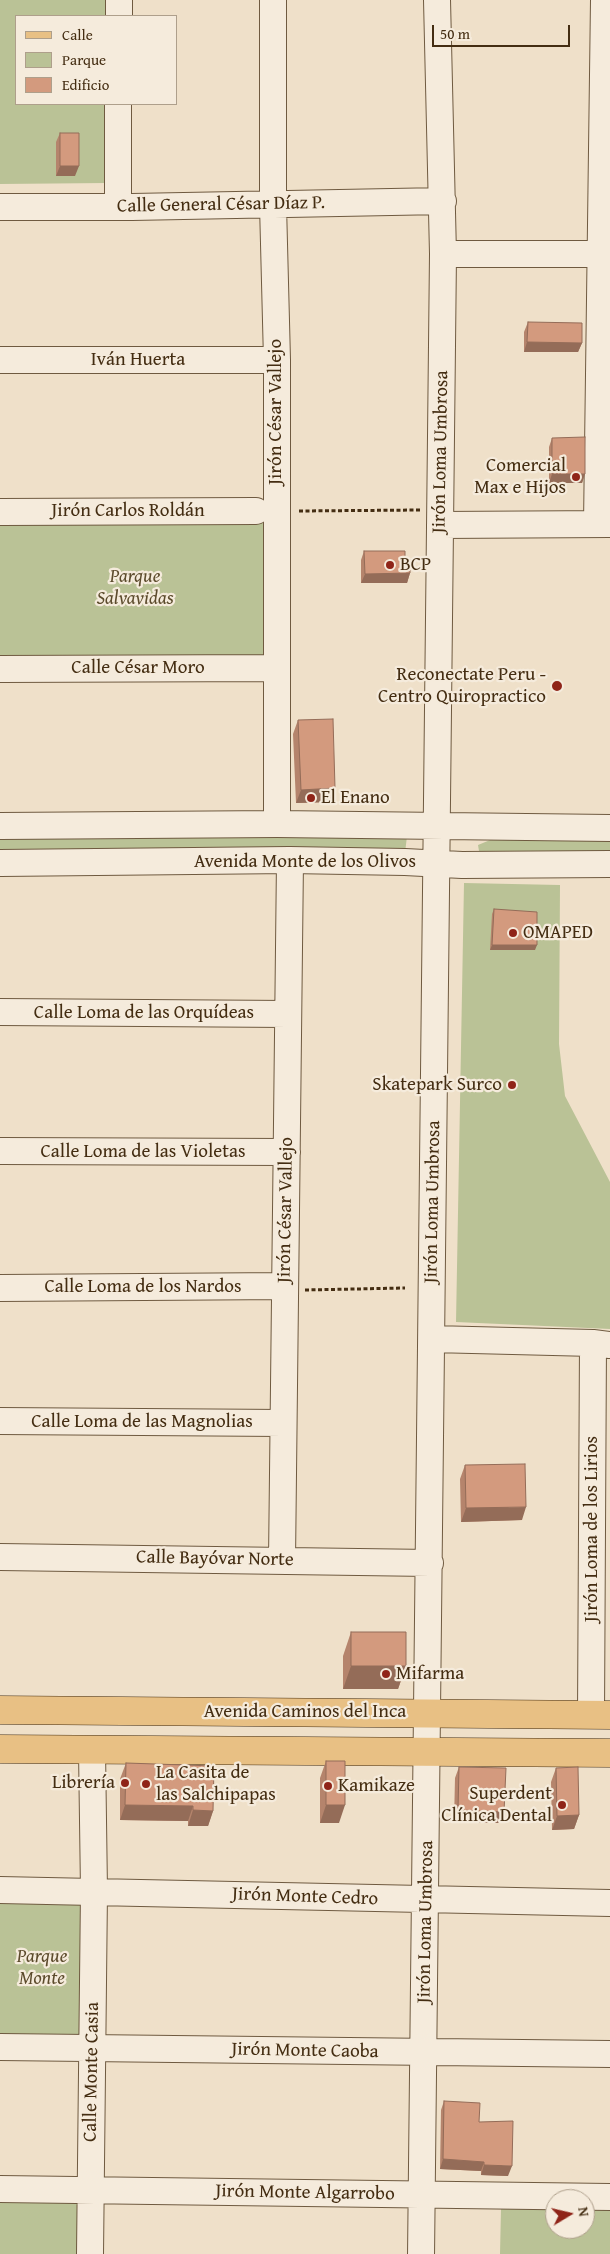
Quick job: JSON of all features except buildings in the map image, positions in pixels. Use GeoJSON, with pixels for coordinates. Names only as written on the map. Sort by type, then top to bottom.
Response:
{"type":"FeatureCollection","features":[{"type":"Feature","properties":{"kind":"main road","name":"Avenida Caminos del Inca"},"geometry":{"type":"LineString","coordinates":[[0,1710],[601,1715]]}},
{"type":"Feature","properties":{"kind":"main road","name":"Avenida Caminos del Inca"},"geometry":{"type":"LineString","coordinates":[[0,1749],[610,1753]]}},
{"type":"Feature","properties":{"kind":"street"},"geometry":{"type":"LineString","coordinates":[[119,0],[119,15]]}},
{"type":"Feature","properties":{"kind":"street","name":"Jirón César Vallejo"},"geometry":{"type":"LineString","coordinates":[[274,0],[273,205],[277,360],[277,824]]}},
{"type":"Feature","properties":{"kind":"street","name":"Jirón Loma Umbrosa"},"geometry":{"type":"LineString","coordinates":[[421,2254],[443,254],[437,0]]}},
{"type":"Feature","properties":{"kind":"street"},"geometry":{"type":"LineString","coordinates":[[440,518],[604,524],[604,0]]}},
{"type":"Feature","properties":{"kind":"street"},"geometry":{"type":"LineString","coordinates":[[118,105],[118,207]]}},
{"type":"Feature","properties":{"kind":"street","name":"Calle General César Díaz P."},"geometry":{"type":"LineString","coordinates":[[0,207],[273,205],[443,201]]}},
{"type":"Feature","properties":{"kind":"street"},"geometry":{"type":"LineString","coordinates":[[443,254],[605,254]]}},
{"type":"Feature","properties":{"kind":"street","name":"Iván Huerta"},"geometry":{"type":"LineString","coordinates":[[0,360],[277,360]]}},
{"type":"Feature","properties":{"kind":"street","name":"Jirón Carlos Roldán"},"geometry":{"type":"LineString","coordinates":[[0,512],[256,511]]}},
{"type":"Feature","properties":{"kind":"street","name":"Calle César Moro"},"geometry":{"type":"LineString","coordinates":[[0,669],[276,668]]}},
{"type":"Feature","properties":{"kind":"street","name":"Avenida Monte de los Olivos"},"geometry":{"type":"LineString","coordinates":[[0,826],[277,824],[610,828]]}},
{"type":"Feature","properties":{"kind":"street","name":"Jirón César Vallejo"},"geometry":{"type":"LineString","coordinates":[[282,1560],[283,1423],[291,1288],[287,1152],[290,860]]}},
{"type":"Feature","properties":{"kind":"street","name":"Avenida Monte de los Olivos"},"geometry":{"type":"LineString","coordinates":[[0,862],[290,860],[610,864]]}},
{"type":"Feature","properties":{"kind":"street","name":"Calle Loma de las Orquídeas"},"geometry":{"type":"LineString","coordinates":[[0,1012],[288,1014]]}},
{"type":"Feature","properties":{"kind":"street","name":"Calle Loma de las Violetas"},"geometry":{"type":"LineString","coordinates":[[0,1151],[287,1152]]}},
{"type":"Feature","properties":{"kind":"street","name":"Calle Loma de los Nardos"},"geometry":{"type":"LineString","coordinates":[[0,1288],[291,1288]]}},
{"type":"Feature","properties":{"kind":"street"},"geometry":{"type":"LineString","coordinates":[[432,1339],[601,1344]]}},
{"type":"Feature","properties":{"kind":"street","name":"Jirón Loma de los Lirios"},"geometry":{"type":"LineString","coordinates":[[601,1344],[601,1715]]}},
{"type":"Feature","properties":{"kind":"street","name":"Calle Loma de las Magnolias"},"geometry":{"type":"LineString","coordinates":[[0,1421],[283,1423]]}},
{"type":"Feature","properties":{"kind":"street","name":"Calle Bayóvar Norte"},"geometry":{"type":"LineString","coordinates":[[0,1557],[430,1562]]}},
{"type":"Feature","properties":{"kind":"street","name":"Calle Monte Casia"},"geometry":{"type":"LineString","coordinates":[[90,2254],[94,1891],[92,1750]]}},
{"type":"Feature","properties":{"kind":"street","name":"Jirón Monte Cedro"},"geometry":{"type":"LineString","coordinates":[[0,1890],[610,1903]]}},
{"type":"Feature","properties":{"kind":"street","name":"Jirón Monte Caoba"},"geometry":{"type":"LineString","coordinates":[[0,2047],[610,2054]]}},
{"type":"Feature","properties":{"kind":"street","name":"Jirón Monte Algarrobo"},"geometry":{"type":"LineString","coordinates":[[0,2188],[610,2197]]}},
{"type":"Feature","properties":{"kind":"path"},"geometry":{"type":"LineString","coordinates":[[291,511],[440,518]]}},
{"type":"Feature","properties":{"kind":"path"},"geometry":{"type":"LineString","coordinates":[[291,1288],[404,1288]]}},
{"type":"Feature","properties":{"kind":"green space"},"geometry":{"type":"Polygon","coordinates":[[[0,0],[107,0],[107,15],[15,15],[15,105],[107,105],[107,183],[0,184],[0,0]]]}},
{"type":"Feature","properties":{"kind":"green space","name":"Parque Salvavidas"},"geometry":{"type":"Polygon","coordinates":[[[266,518],[264,655],[0,659],[0,520],[266,518]]]}},
{"type":"Feature","properties":{"kind":"green space"},"geometry":{"type":"Polygon","coordinates":[[[407,836],[405,853],[0,851],[0,837],[407,836]]]}},
{"type":"Feature","properties":{"kind":"green space"},"geometry":{"type":"Polygon","coordinates":[[[495,838],[610,839],[610,852],[479,851],[478,845],[495,838]]]}},
{"type":"Feature","properties":{"kind":"green space"},"geometry":{"type":"Polygon","coordinates":[[[464,883],[560,885],[559,1044],[565,1096],[610,1182],[610,1329],[456,1322],[464,883]]]}},
{"type":"Feature","properties":{"kind":"green space","name":"Parque Monte"},"geometry":{"type":"Polygon","coordinates":[[[0,1900],[84,1901],[82,2037],[0,2035],[0,1900]]]}},
{"type":"Feature","properties":{"kind":"green space"},"geometry":{"type":"Polygon","coordinates":[[[0,2202],[78,2202],[77,2254],[0,2254],[0,2202]]]}},
{"type":"Feature","properties":{"kind":"green space"},"geometry":{"type":"Polygon","coordinates":[[[501,2209],[545,2209],[545,2239],[595,2239],[595,2210],[610,2210],[610,2254],[500,2254],[501,2209]]]}},
{"type":"Feature","properties":{"kind":"place","name":"Comercial Max e Hijos"},"geometry":{"type":"Point","coordinates":[576,477]}},
{"type":"Feature","properties":{"kind":"place","name":"BCP"},"geometry":{"type":"Point","coordinates":[390,565]}},
{"type":"Feature","properties":{"kind":"place","name":"Reconectate Peru - Centro Quiropractico"},"geometry":{"type":"Point","coordinates":[557,686]}},
{"type":"Feature","properties":{"kind":"place","name":"El Enano"},"geometry":{"type":"Point","coordinates":[311,798]}},
{"type":"Feature","properties":{"kind":"place","name":"OMAPED"},"geometry":{"type":"Point","coordinates":[513,933]}},
{"type":"Feature","properties":{"kind":"place","name":"Skatepark Surco"},"geometry":{"type":"Point","coordinates":[512,1085]}},
{"type":"Feature","properties":{"kind":"place","name":"Mifarma"},"geometry":{"type":"Point","coordinates":[386,1674]}},
{"type":"Feature","properties":{"kind":"place","name":"Librería"},"geometry":{"type":"Point","coordinates":[125,1783]}},
{"type":"Feature","properties":{"kind":"place","name":"La Casita de las Salchipapas"},"geometry":{"type":"Point","coordinates":[146,1784]}},
{"type":"Feature","properties":{"kind":"place","name":"Kamikaze"},"geometry":{"type":"Point","coordinates":[328,1786]}},
{"type":"Feature","properties":{"kind":"place","name":"Superdent Clínica Dental"},"geometry":{"type":"Point","coordinates":[562,1805]}}]}
